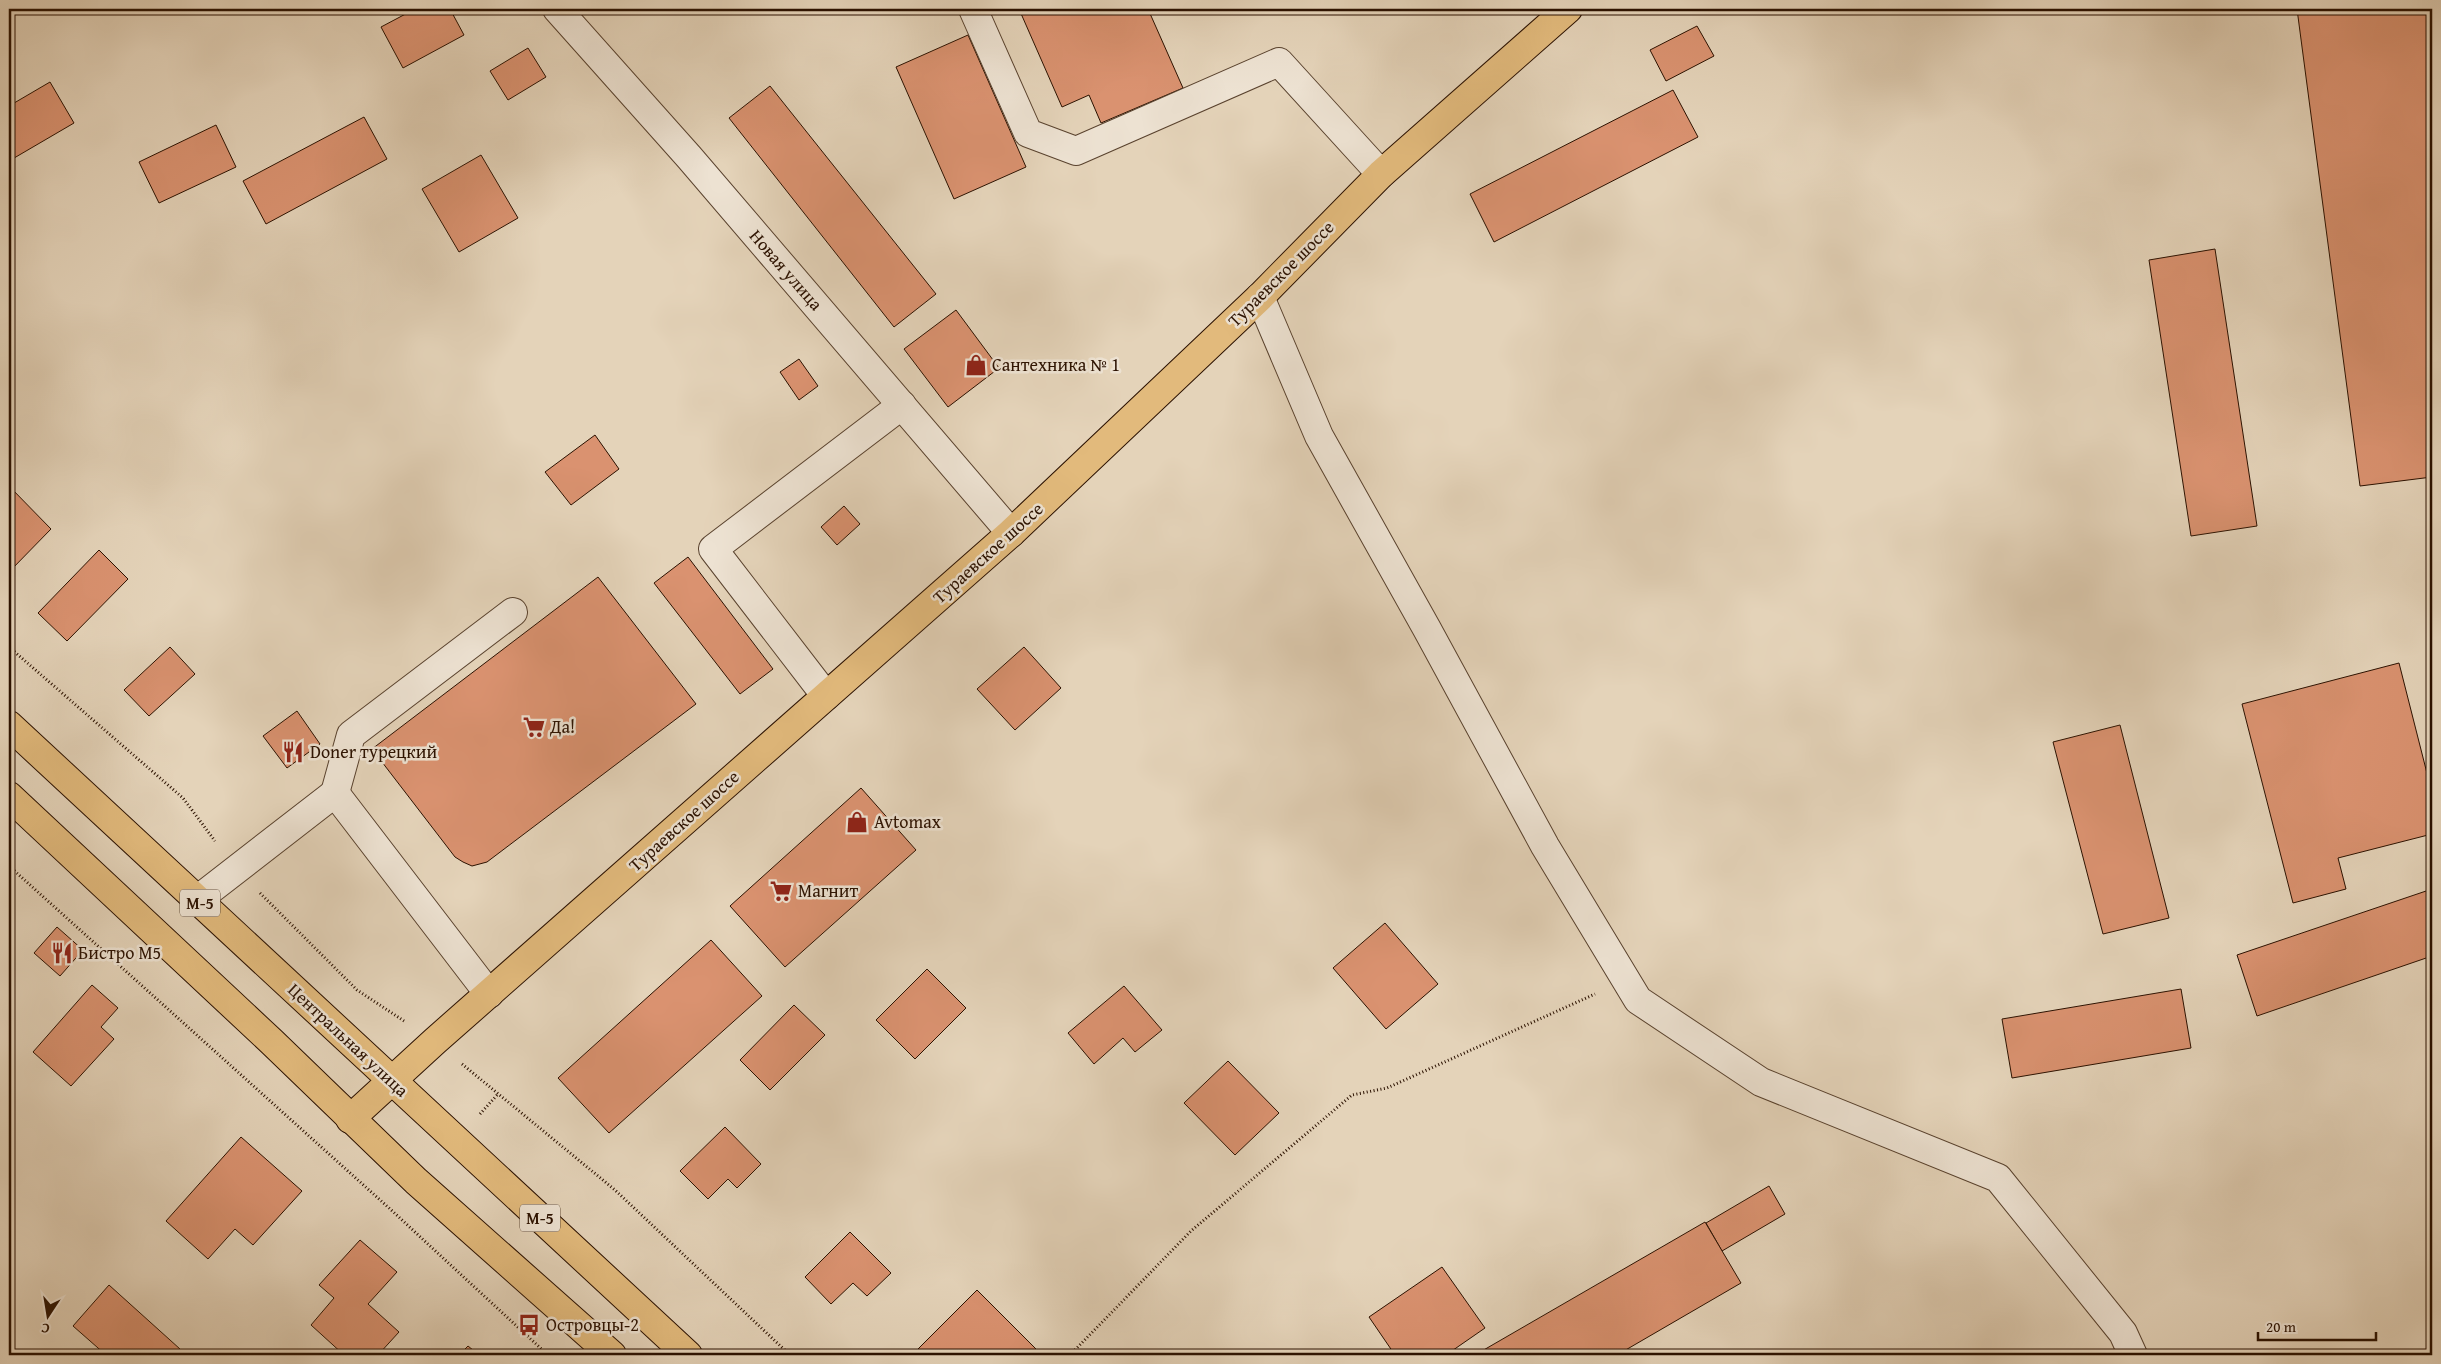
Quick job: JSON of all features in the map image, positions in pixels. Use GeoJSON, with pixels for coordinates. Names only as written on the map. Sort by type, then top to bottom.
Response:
{"type":"FeatureCollection","features":[{"type":"Feature","properties":{"kind":"main road","name":"Тураевское шоссе"},"geometry":{"type":"LineString","coordinates":[[350,1119],[435,1041],[1011,533],[1260,298],[1381,174],[1562,11]]}},
{"type":"Feature","properties":{"kind":"main road","name":"Центральная улица"},"geometry":{"type":"LineString","coordinates":[[9,726],[688,1355]]}},
{"type":"Feature","properties":{"kind":"main road"},"geometry":{"type":"LineString","coordinates":[[9,796],[272,1042],[350,1119],[612,1355]]}},
{"type":"Feature","properties":{"kind":"street","name":"Новая улица"},"geometry":{"type":"LineString","coordinates":[[557,9],[689,157],[1011,533]]}},
{"type":"Feature","properties":{"kind":"street"},"geometry":{"type":"LineString","coordinates":[[973,9],[1028,133],[1076,151],[1279,62],[1381,174]]}},
{"type":"Feature","properties":{"kind":"street"},"geometry":{"type":"LineString","coordinates":[[1260,298],[1319,436],[1545,846],[1638,1000],[1761,1082],[1998,1178],[2122,1333],[2133,1355]]}},
{"type":"Feature","properties":{"kind":"street"},"geometry":{"type":"LineString","coordinates":[[826,696],[713,549],[902,405]]}},
{"type":"Feature","properties":{"kind":"street"},"geometry":{"type":"LineString","coordinates":[[197,900],[335,793],[352,735],[513,612]]}},
{"type":"Feature","properties":{"kind":"street"},"geometry":{"type":"LineString","coordinates":[[335,793],[489,994]]}},
{"type":"Feature","properties":{"kind":"path"},"geometry":{"type":"LineString","coordinates":[[9,646],[184,798],[236,870],[357,990],[435,1041],[615,1190],[790,1355]]}},
{"type":"Feature","properties":{"kind":"path"},"geometry":{"type":"LineString","coordinates":[[9,866],[382,1202],[548,1355]]}},
{"type":"Feature","properties":{"kind":"path"},"geometry":{"type":"LineString","coordinates":[[1070,1355],[1190,1231],[1352,1095],[1387,1088],[1626,980]]}},
{"type":"Feature","properties":{"kind":"path"},"geometry":{"type":"LineString","coordinates":[[476,1118],[498,1094]]}},
{"type":"Feature","properties":{"kind":"building"},"geometry":{"type":"Polygon","coordinates":[[[415,9],[450,9],[464,35],[403,68],[381,27],[415,9]]]}},
{"type":"Feature","properties":{"kind":"building"},"geometry":{"type":"Polygon","coordinates":[[[1019,9],[1148,9],[1183,88],[1101,123],[1089,95],[1062,107],[1019,9]]]}},
{"type":"Feature","properties":{"kind":"building"},"geometry":{"type":"Polygon","coordinates":[[[2297,9],[2432,9],[2432,477],[2360,486],[2297,9]]]}},
{"type":"Feature","properties":{"kind":"building"},"geometry":{"type":"Polygon","coordinates":[[[1697,26],[1714,56],[1666,81],[1650,50],[1697,26]]]}},
{"type":"Feature","properties":{"kind":"building"},"geometry":{"type":"Polygon","coordinates":[[[968,35],[1026,167],[954,199],[896,67],[968,35]]]}},
{"type":"Feature","properties":{"kind":"building"},"geometry":{"type":"Polygon","coordinates":[[[528,48],[546,77],[508,100],[490,71],[528,48]]]}},
{"type":"Feature","properties":{"kind":"building"},"geometry":{"type":"Polygon","coordinates":[[[50,82],[74,123],[9,161],[9,106],[50,82]]]}},
{"type":"Feature","properties":{"kind":"building"},"geometry":{"type":"Polygon","coordinates":[[[770,86],[936,294],[894,327],[729,118],[770,86]]]}},
{"type":"Feature","properties":{"kind":"building"},"geometry":{"type":"Polygon","coordinates":[[[1673,90],[1698,137],[1494,242],[1470,194],[1673,90]]]}},
{"type":"Feature","properties":{"kind":"building"},"geometry":{"type":"Polygon","coordinates":[[[364,117],[387,159],[266,224],[243,181],[364,117]]]}},
{"type":"Feature","properties":{"kind":"building"},"geometry":{"type":"Polygon","coordinates":[[[216,125],[236,167],[159,203],[139,162],[216,125]]]}},
{"type":"Feature","properties":{"kind":"building"},"geometry":{"type":"Polygon","coordinates":[[[481,155],[518,218],[459,252],[422,189],[481,155]]]}},
{"type":"Feature","properties":{"kind":"building"},"geometry":{"type":"Polygon","coordinates":[[[2215,249],[2257,526],[2191,536],[2149,260],[2215,249]]]}},
{"type":"Feature","properties":{"kind":"building"},"geometry":{"type":"Polygon","coordinates":[[[956,310],[999,368],[948,407],[904,349],[956,310]]]}},
{"type":"Feature","properties":{"kind":"building"},"geometry":{"type":"Polygon","coordinates":[[[799,359],[818,386],[799,400],[780,372],[799,359]]]}},
{"type":"Feature","properties":{"kind":"building"},"geometry":{"type":"Polygon","coordinates":[[[595,435],[619,469],[571,505],[545,472],[595,435]]]}},
{"type":"Feature","properties":{"kind":"building"},"geometry":{"type":"Polygon","coordinates":[[[9,486],[51,529],[9,572],[9,486]]]}},
{"type":"Feature","properties":{"kind":"building"},"geometry":{"type":"Polygon","coordinates":[[[844,506],[860,524],[837,545],[821,527],[844,506]]]}},
{"type":"Feature","properties":{"kind":"building"},"geometry":{"type":"Polygon","coordinates":[[[99,550],[128,579],[67,641],[38,613],[99,550]]]}},
{"type":"Feature","properties":{"kind":"building"},"geometry":{"type":"Polygon","coordinates":[[[688,557],[773,669],[740,694],[654,583],[688,557]]]}},
{"type":"Feature","properties":{"kind":"building","name":"Да!"},"geometry":{"type":"Polygon","coordinates":[[[598,577],[696,704],[487,862],[472,866],[463,862],[455,857],[372,749],[598,577]]]}},
{"type":"Feature","properties":{"kind":"building"},"geometry":{"type":"Polygon","coordinates":[[[170,647],[195,674],[149,716],[124,690],[170,647]]]}},
{"type":"Feature","properties":{"kind":"building"},"geometry":{"type":"Polygon","coordinates":[[[1024,647],[1061,688],[1015,730],[977,689],[1024,647]]]}},
{"type":"Feature","properties":{"kind":"building"},"geometry":{"type":"Polygon","coordinates":[[[2399,663],[2432,793],[2432,834],[2338,858],[2346,889],[2293,903],[2242,704],[2399,663]]]}},
{"type":"Feature","properties":{"kind":"building"},"geometry":{"type":"Polygon","coordinates":[[[297,711],[320,744],[287,768],[263,736],[297,711]]]}},
{"type":"Feature","properties":{"kind":"building"},"geometry":{"type":"Polygon","coordinates":[[[2120,725],[2169,918],[2103,934],[2053,742],[2120,725]]]}},
{"type":"Feature","properties":{"kind":"building"},"geometry":{"type":"Polygon","coordinates":[[[861,788],[916,850],[785,967],[730,906],[861,788]]]}},
{"type":"Feature","properties":{"kind":"building"},"geometry":{"type":"Polygon","coordinates":[[[2432,889],[2432,956],[2257,1016],[2237,955],[2432,889]]]}},
{"type":"Feature","properties":{"kind":"building"},"geometry":{"type":"Polygon","coordinates":[[[1385,923],[1438,984],[1386,1029],[1333,968],[1385,923]]]}},
{"type":"Feature","properties":{"kind":"building"},"geometry":{"type":"Polygon","coordinates":[[[57,927],[83,950],[60,976],[34,953],[57,927]]]}},
{"type":"Feature","properties":{"kind":"building"},"geometry":{"type":"Polygon","coordinates":[[[711,940],[762,996],[609,1133],[558,1078],[711,940]]]}},
{"type":"Feature","properties":{"kind":"building"},"geometry":{"type":"Polygon","coordinates":[[[927,969],[966,1008],[915,1059],[876,1020],[927,969]]]}},
{"type":"Feature","properties":{"kind":"building"},"geometry":{"type":"Polygon","coordinates":[[[92,985],[118,1008],[101,1027],[114,1039],[71,1086],[33,1052],[92,985]]]}},
{"type":"Feature","properties":{"kind":"building"},"geometry":{"type":"Polygon","coordinates":[[[1124,986],[1162,1030],[1135,1052],[1123,1038],[1094,1064],[1068,1033],[1124,986]]]}},
{"type":"Feature","properties":{"kind":"building"},"geometry":{"type":"Polygon","coordinates":[[[2181,989],[2191,1048],[2012,1078],[2002,1019],[2181,989]]]}},
{"type":"Feature","properties":{"kind":"building"},"geometry":{"type":"Polygon","coordinates":[[[794,1005],[825,1035],[770,1090],[740,1060],[794,1005]]]}},
{"type":"Feature","properties":{"kind":"building"},"geometry":{"type":"Polygon","coordinates":[[[1228,1061],[1279,1113],[1235,1155],[1184,1103],[1228,1061]]]}},
{"type":"Feature","properties":{"kind":"building"},"geometry":{"type":"Polygon","coordinates":[[[725,1127],[761,1164],[737,1188],[728,1179],[708,1199],[680,1171],[725,1127]]]}},
{"type":"Feature","properties":{"kind":"building"},"geometry":{"type":"Polygon","coordinates":[[[241,1137],[302,1191],[253,1245],[235,1229],[208,1259],[166,1221],[241,1137]]]}},
{"type":"Feature","properties":{"kind":"building"},"geometry":{"type":"Polygon","coordinates":[[[1769,1186],[1785,1214],[1722,1251],[1706,1223],[1769,1186]]]}},
{"type":"Feature","properties":{"kind":"building"},"geometry":{"type":"Polygon","coordinates":[[[1705,1222],[1741,1283],[1617,1355],[1475,1355],[1705,1222]]]}},
{"type":"Feature","properties":{"kind":"building"},"geometry":{"type":"Polygon","coordinates":[[[850,1232],[891,1273],[867,1296],[853,1283],[831,1304],[805,1277],[850,1232]]]}},
{"type":"Feature","properties":{"kind":"building"},"geometry":{"type":"Polygon","coordinates":[[[360,1240],[397,1272],[368,1304],[399,1332],[378,1355],[344,1355],[311,1325],[334,1298],[319,1285],[360,1240]]]}},
{"type":"Feature","properties":{"kind":"building"},"geometry":{"type":"Polygon","coordinates":[[[1442,1267],[1485,1328],[1446,1355],[1395,1355],[1369,1317],[1442,1267]]]}},
{"type":"Feature","properties":{"kind":"building"},"geometry":{"type":"Polygon","coordinates":[[[109,1285],[180,1349],[175,1355],[106,1355],[73,1326],[109,1285]]]}},
{"type":"Feature","properties":{"kind":"building"},"geometry":{"type":"Polygon","coordinates":[[[977,1290],[1042,1355],[912,1355],[977,1290]]]}},
{"type":"Feature","properties":{"kind":"building"},"geometry":{"type":"Polygon","coordinates":[[[468,1346],[479,1355],[459,1355],[468,1346]]]}},
{"type":"Feature","properties":{"kind":"place","name":"Сантехника № 1"},"geometry":{"type":"Point","coordinates":[976,365]}},
{"type":"Feature","properties":{"kind":"place","name":"Да!"},"geometry":{"type":"Point","coordinates":[534,727]}},
{"type":"Feature","properties":{"kind":"place","name":"Doner турецкий"},"geometry":{"type":"Point","coordinates":[293,752]}},
{"type":"Feature","properties":{"kind":"place","name":"Avtomax"},"geometry":{"type":"Point","coordinates":[857,822]}},
{"type":"Feature","properties":{"kind":"place","name":"Магнит"},"geometry":{"type":"Point","coordinates":[781,891]}},
{"type":"Feature","properties":{"kind":"place","name":"Бистро М5"},"geometry":{"type":"Point","coordinates":[62,953]}},
{"type":"Feature","properties":{"kind":"place","name":"Островцы-2"},"geometry":{"type":"Point","coordinates":[529,1325]}}]}
